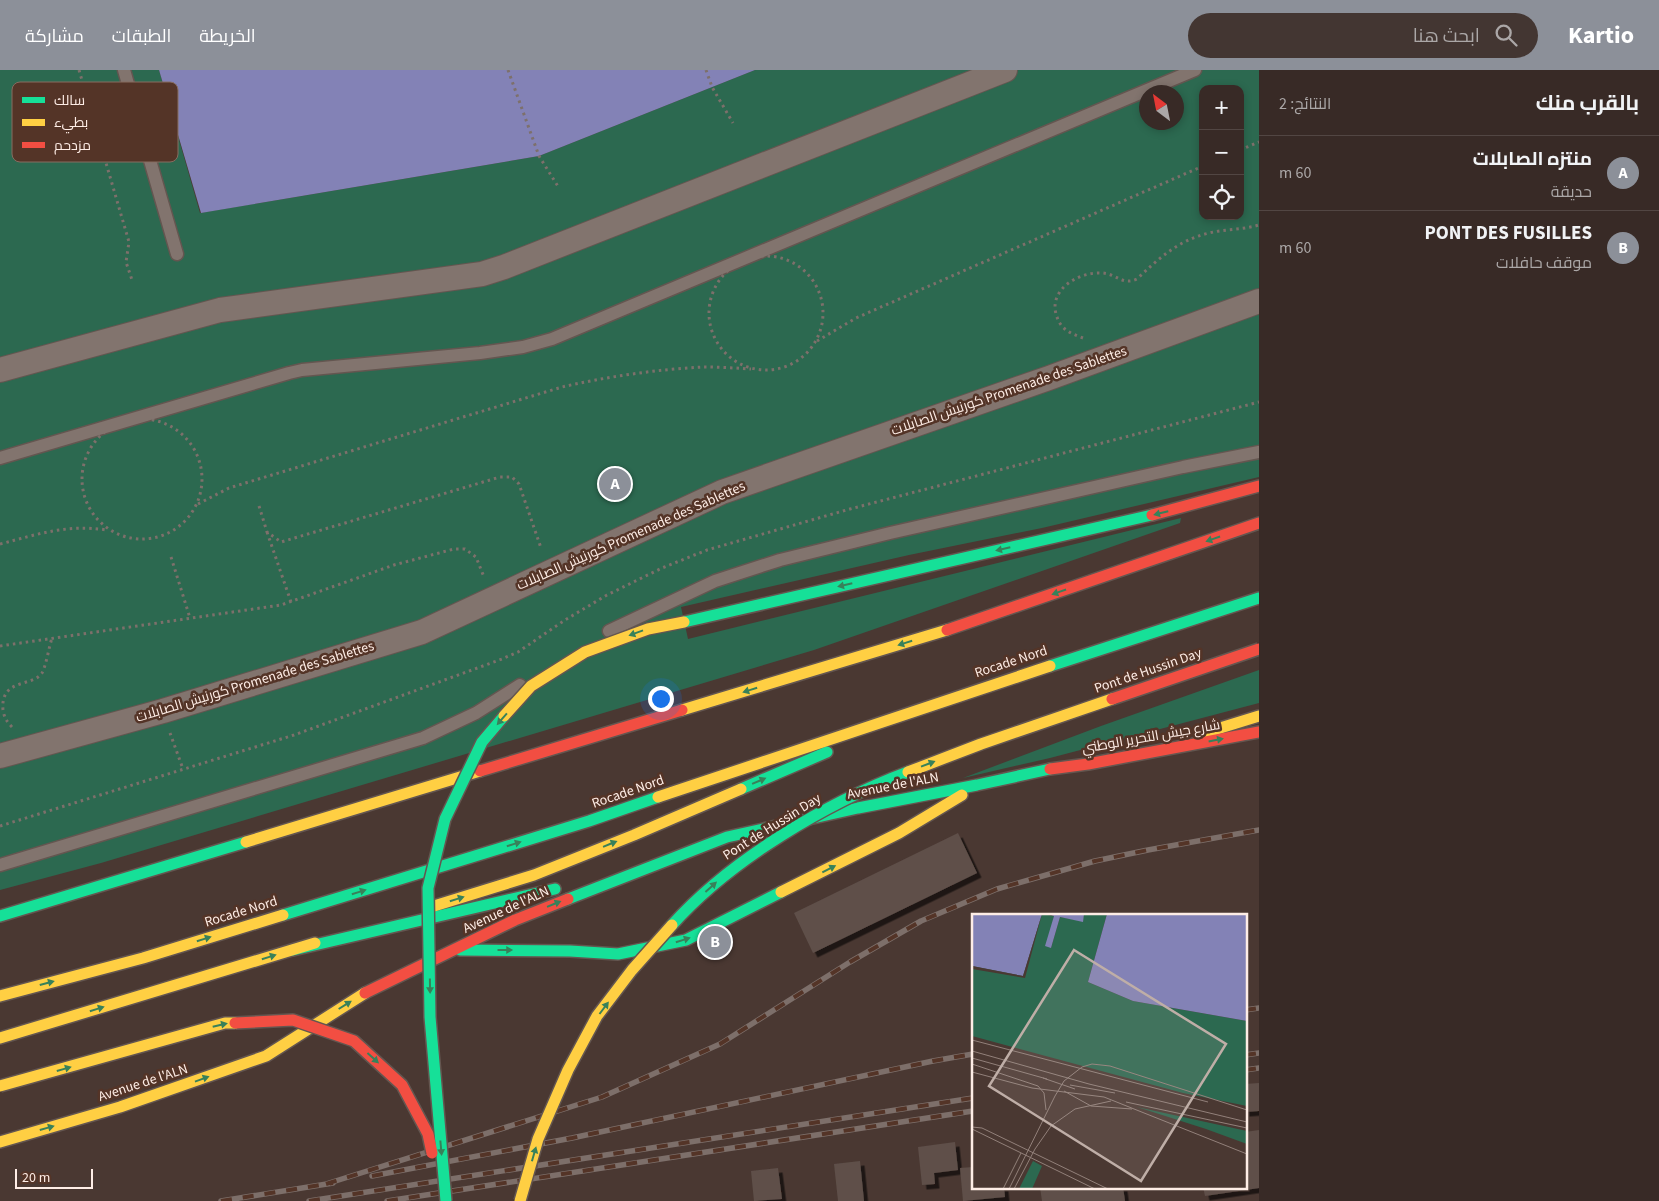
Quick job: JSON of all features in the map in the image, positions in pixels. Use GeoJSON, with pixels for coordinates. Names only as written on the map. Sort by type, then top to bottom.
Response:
{"type":"FeatureCollection","features":[{"type":"Feature","properties":{"kind":"main road"},"geometry":{"type":"LineString","coordinates":[[446,1201],[430,1017],[428,888],[445,819],[482,742],[531,686],[586,652],[648,629],[1165,512],[1259,486]]}},
{"type":"Feature","properties":{"kind":"main road"},"geometry":{"type":"LineString","coordinates":[[0,916],[952,629],[1259,523]]}},
{"type":"Feature","properties":{"kind":"main road","name":"Rocade Nord"},"geometry":{"type":"LineString","coordinates":[[0,996],[143,958],[580,824],[958,695],[1259,598]]}},
{"type":"Feature","properties":{"kind":"main road","name":"Pont de Hussin Day"},"geometry":{"type":"LineString","coordinates":[[520,1201],[538,1139],[568,1070],[598,1016],[632,970],[682,914],[726,874],[776,839],[838,804],[900,775],[981,744],[1259,649]]}},
{"type":"Feature","properties":{"kind":"main road"},"geometry":{"type":"LineString","coordinates":[[0,1038],[534,875],[634,835],[958,695]]}},
{"type":"Feature","properties":{"kind":"main road"},"geometry":{"type":"LineString","coordinates":[[1047,769],[1184,739],[1259,716]]}},
{"type":"Feature","properties":{"kind":"main road","name":"شارع جيش التحرير الوطني"},"geometry":{"type":"LineString","coordinates":[[1047,769],[1088,764],[1259,732]]}},
{"type":"Feature","properties":{"kind":"main road","name":"Avenue de l'ALN"},"geometry":{"type":"LineString","coordinates":[[0,1142],[147,1098],[266,1056],[371,989],[456,950],[515,920],[727,837],[1047,769]]}},
{"type":"Feature","properties":{"kind":"main road"},"geometry":{"type":"LineString","coordinates":[[456,950],[570,951],[618,954],[686,940],[899,833],[977,785]]}},
{"type":"Feature","properties":{"kind":"main road"},"geometry":{"type":"LineString","coordinates":[[293,950],[593,880],[727,837]]}},
{"type":"Feature","properties":{"kind":"main road"},"geometry":{"type":"LineString","coordinates":[[0,1086],[226,1023],[293,1020],[354,1041],[402,1085],[428,1134],[440,1201]]}},
{"type":"Feature","properties":{"kind":"street"},"geometry":{"type":"LineString","coordinates":[[0,370],[220,310],[482,274],[1005,70]]}},
{"type":"Feature","properties":{"kind":"street","name":"كورنيش الصابلات Promenade des Sablettes"},"geometry":{"type":"LineString","coordinates":[[0,756],[163,711],[422,632],[722,492],[1259,301]]}},
{"type":"Feature","properties":{"kind":"lane"},"geometry":{"type":"LineString","coordinates":[[0,458],[272,377],[302,370],[480,353],[523,347],[552,339],[1195,70]]}},
{"type":"Feature","properties":{"kind":"lane"},"geometry":{"type":"LineString","coordinates":[[150,162],[177,254]]}},
{"type":"Feature","properties":{"kind":"lane"},"geometry":{"type":"LineString","coordinates":[[0,865],[423,738],[476,713],[560,657],[594,638],[700,587],[730,575],[828,547],[1174,469],[1259,452]]}},
{"type":"Feature","properties":{"kind":"path"},"geometry":{"type":"LineString","coordinates":[[508,70],[539,156],[559,188]]}},
{"type":"Feature","properties":{"kind":"path"},"geometry":{"type":"LineString","coordinates":[[706,70],[712,87],[733,123]]}},
{"type":"Feature","properties":{"kind":"path"},"geometry":{"type":"LineString","coordinates":[[1244,148],[1259,142]]}},
{"type":"Feature","properties":{"kind":"path"},"geometry":{"type":"LineString","coordinates":[[106,162],[129,242],[126,262],[132,280]]}},
{"type":"Feature","properties":{"kind":"path"},"geometry":{"type":"LineString","coordinates":[[198,504],[228,488],[590,380],[688,368],[706,367],[769,371],[788,367],[804,357],[817,342],[856,318],[1199,168]]}},
{"type":"Feature","properties":{"kind":"path"},"geometry":{"type":"LineString","coordinates":[[1121,351],[1071,334],[1062,328],[1054,310],[1058,293],[1066,285],[1077,278],[1099,272],[1131,282],[1138,279],[1174,247],[1190,239],[1209,233],[1259,225]]}},
{"type":"Feature","properties":{"kind":"path"},"geometry":{"type":"LineString","coordinates":[[751,369],[734,361],[720,348],[711,332],[708,313],[712,295],[720,278],[734,265],[748,257],[769,255],[787,259],[805,269],[817,284],[824,303],[824,323],[817,342]]}},
{"type":"Feature","properties":{"kind":"path"},"geometry":{"type":"LineString","coordinates":[[140,419],[157,420],[170,425],[183,434],[193,445],[200,459],[203,474],[198,504],[180,527],[152,539],[137,540],[123,537],[109,530],[98,521],[89,508],[84,494],[82,479],[84,463],[90,449],[99,437],[125,421],[140,419]]}},
{"type":"Feature","properties":{"kind":"path"},"geometry":{"type":"LineString","coordinates":[[267,532],[281,542],[500,477],[512,478],[519,484],[550,572]]}},
{"type":"Feature","properties":{"kind":"path"},"geometry":{"type":"LineString","coordinates":[[259,506],[291,602]]}},
{"type":"Feature","properties":{"kind":"path"},"geometry":{"type":"LineString","coordinates":[[0,544],[54,529],[88,527],[109,530]]}},
{"type":"Feature","properties":{"kind":"path"},"geometry":{"type":"LineString","coordinates":[[0,646],[281,605],[394,565],[454,549],[465,549],[476,557],[493,598]]}},
{"type":"Feature","properties":{"kind":"path"},"geometry":{"type":"LineString","coordinates":[[171,557],[190,618]]}},
{"type":"Feature","properties":{"kind":"path"},"geometry":{"type":"LineString","coordinates":[[37,745],[9,724],[4,716],[3,696],[17,683],[42,674],[52,638]]}},
{"type":"Feature","properties":{"kind":"path"},"geometry":{"type":"LineString","coordinates":[[163,711],[183,769]]}},
{"type":"Feature","properties":{"kind":"green space"},"geometry":{"type":"Polygon","coordinates":[[[0,70],[159,70],[162,82],[12,82],[12,162],[178,162],[178,136],[200,213],[539,156],[755,70],[1259,70],[1259,477],[1042,528],[909,555],[681,607],[688,639],[1181,518],[1180,523],[814,650],[101,863],[0,890],[0,70]]]}},
{"type":"Feature","properties":{"kind":"green space"},"geometry":{"type":"Polygon","coordinates":[[[1259,670],[1259,703],[1050,758],[963,778],[1101,726],[1259,670]]]}},
{"type":"Feature","properties":{"kind":"water"},"geometry":{"type":"Polygon","coordinates":[[[159,70],[755,70],[539,156],[201,213],[178,135],[178,82],[163,82],[159,70]]]}},
{"type":"Feature","properties":{"kind":"building"},"geometry":{"type":"Polygon","coordinates":[[[958,833],[977,873],[813,953],[794,913],[958,833]]]}},
{"type":"Feature","properties":{"kind":"building"},"geometry":{"type":"Polygon","coordinates":[[[1259,1083],[1259,1111],[1246,1112],[1246,1084],[1259,1083]]]}},
{"type":"Feature","properties":{"kind":"building"},"geometry":{"type":"Polygon","coordinates":[[[1259,1130],[1259,1188],[1205,1196],[1203,1188],[1246,1188],[1246,1132],[1259,1130]]]}},
{"type":"Feature","properties":{"kind":"building"},"geometry":{"type":"Polygon","coordinates":[[[955,1142],[958,1170],[934,1173],[935,1184],[922,1185],[918,1147],[955,1142]]]}},
{"type":"Feature","properties":{"kind":"building"},"geometry":{"type":"Polygon","coordinates":[[[860,1161],[864,1201],[838,1201],[834,1164],[860,1161]]]}},
{"type":"Feature","properties":{"kind":"building"},"geometry":{"type":"Polygon","coordinates":[[[972,1167],[972,1188],[1004,1188],[1005,1197],[963,1201],[960,1168],[972,1167]]]}},
{"type":"Feature","properties":{"kind":"building"},"geometry":{"type":"Polygon","coordinates":[[[778,1168],[782,1199],[754,1201],[751,1171],[778,1168]]]}},
{"type":"Feature","properties":{"kind":"building"},"geometry":{"type":"Polygon","coordinates":[[[1040,1188],[1123,1188],[1125,1201],[1042,1201],[1040,1188]]]}},
{"type":"Feature","properties":{"kind":"railway"},"geometry":{"type":"LineString","coordinates":[[326,1184],[602,1097],[720,1044],[850,962],[921,921],[997,889],[1095,861],[1259,830]]}},
{"type":"Feature","properties":{"kind":"railway"},"geometry":{"type":"LineString","coordinates":[[1246,1010],[1259,1008]]}},
{"type":"Feature","properties":{"kind":"railway"},"geometry":{"type":"LineString","coordinates":[[1246,1055],[1259,1053]]}},
{"type":"Feature","properties":{"kind":"railway"},"geometry":{"type":"LineString","coordinates":[[372,1176],[572,1138],[972,1054]]}},
{"type":"Feature","properties":{"kind":"railway"},"geometry":{"type":"LineString","coordinates":[[1246,1070],[1259,1068]]}},
{"type":"Feature","properties":{"kind":"railway"},"geometry":{"type":"LineString","coordinates":[[309,1201],[972,1098]]}},
{"type":"Feature","properties":{"kind":"railway"},"geometry":{"type":"LineString","coordinates":[[387,1201],[972,1111]]}},
{"type":"Feature","properties":{"kind":"railway"},"geometry":{"type":"LineString","coordinates":[[221,1201],[333,1183]]}},
{"type":"Feature","properties":{"kind":"traffic: fast"},"geometry":{"type":"LineString","coordinates":[[684,622],[1152,515]]}},
{"type":"Feature","properties":{"kind":"traffic: fast"},"geometry":{"type":"LineString","coordinates":[[1050,666],[1259,598]]}},
{"type":"Feature","properties":{"kind":"traffic: fast"},"geometry":{"type":"LineString","coordinates":[[446,1201],[430,1017],[428,888],[445,819],[482,742],[504,716]]}},
{"type":"Feature","properties":{"kind":"traffic: fast"},"geometry":{"type":"LineString","coordinates":[[741,789],[827,752]]}},
{"type":"Feature","properties":{"kind":"traffic: fast"},"geometry":{"type":"LineString","coordinates":[[568,899],[727,837],[1050,769]]}},
{"type":"Feature","properties":{"kind":"traffic: fast"},"geometry":{"type":"LineString","coordinates":[[672,925],[695,901],[722,878],[781,836],[845,800],[908,772]]}},
{"type":"Feature","properties":{"kind":"traffic: fast"},"geometry":{"type":"LineString","coordinates":[[283,915],[589,821],[658,797]]}},
{"type":"Feature","properties":{"kind":"traffic: fast"},"geometry":{"type":"LineString","coordinates":[[0,916],[246,842]]}},
{"type":"Feature","properties":{"kind":"traffic: fast"},"geometry":{"type":"LineString","coordinates":[[293,950],[555,889]]}},
{"type":"Feature","properties":{"kind":"traffic: fast"},"geometry":{"type":"LineString","coordinates":[[460,950],[570,951],[618,954],[686,940],[781,892]]}},
{"type":"Feature","properties":{"kind":"traffic: slow"},"geometry":{"type":"LineString","coordinates":[[504,716],[531,686],[585,652],[648,629],[684,622]]}},
{"type":"Feature","properties":{"kind":"traffic: slow"},"geometry":{"type":"LineString","coordinates":[[682,710],[947,630]]}},
{"type":"Feature","properties":{"kind":"traffic: slow"},"geometry":{"type":"LineString","coordinates":[[658,797],[1050,666]]}},
{"type":"Feature","properties":{"kind":"traffic: slow"},"geometry":{"type":"LineString","coordinates":[[908,772],[981,744],[1112,699]]}},
{"type":"Feature","properties":{"kind":"traffic: slow"},"geometry":{"type":"LineString","coordinates":[[1204,733],[1259,716]]}},
{"type":"Feature","properties":{"kind":"traffic: slow"},"geometry":{"type":"LineString","coordinates":[[246,842],[480,771]]}},
{"type":"Feature","properties":{"kind":"traffic: slow"},"geometry":{"type":"LineString","coordinates":[[434,906],[534,875],[741,789]]}},
{"type":"Feature","properties":{"kind":"traffic: slow"},"geometry":{"type":"LineString","coordinates":[[781,892],[899,833],[962,795]]}},
{"type":"Feature","properties":{"kind":"traffic: slow"},"geometry":{"type":"LineString","coordinates":[[0,996],[143,958],[283,915]]}},
{"type":"Feature","properties":{"kind":"traffic: slow"},"geometry":{"type":"LineString","coordinates":[[520,1201],[538,1139],[568,1070],[597,1016],[632,970],[672,925]]}},
{"type":"Feature","properties":{"kind":"traffic: slow"},"geometry":{"type":"LineString","coordinates":[[0,1038],[315,943]]}},
{"type":"Feature","properties":{"kind":"traffic: slow"},"geometry":{"type":"LineString","coordinates":[[0,1142],[120,1107],[266,1056],[365,993]]}},
{"type":"Feature","properties":{"kind":"traffic: slow"},"geometry":{"type":"LineString","coordinates":[[0,1086],[225,1023],[235,1023]]}},
{"type":"Feature","properties":{"kind":"traffic: jam"},"geometry":{"type":"LineString","coordinates":[[1152,515],[1259,486]]}},
{"type":"Feature","properties":{"kind":"traffic: jam"},"geometry":{"type":"LineString","coordinates":[[947,630],[1259,523]]}},
{"type":"Feature","properties":{"kind":"traffic: jam"},"geometry":{"type":"LineString","coordinates":[[1112,699],[1259,649]]}},
{"type":"Feature","properties":{"kind":"traffic: jam"},"geometry":{"type":"LineString","coordinates":[[480,771],[682,710]]}},
{"type":"Feature","properties":{"kind":"traffic: jam"},"geometry":{"type":"LineString","coordinates":[[1050,769],[1088,764],[1259,732]]}},
{"type":"Feature","properties":{"kind":"traffic: jam"},"geometry":{"type":"LineString","coordinates":[[365,993],[515,920],[568,899]]}},
{"type":"Feature","properties":{"kind":"traffic: jam"},"geometry":{"type":"LineString","coordinates":[[235,1023],[293,1020],[354,1041],[402,1085],[428,1134],[432,1153]]}},
{"type":"Feature","properties":{"kind":"place","name":"منتزه الصابلات"},"geometry":{"type":"Point","coordinates":[615,484]}},
{"type":"Feature","properties":{"kind":"place","name":"PONT DES FUSILLES"},"geometry":{"type":"Point","coordinates":[715,942]}}]}
